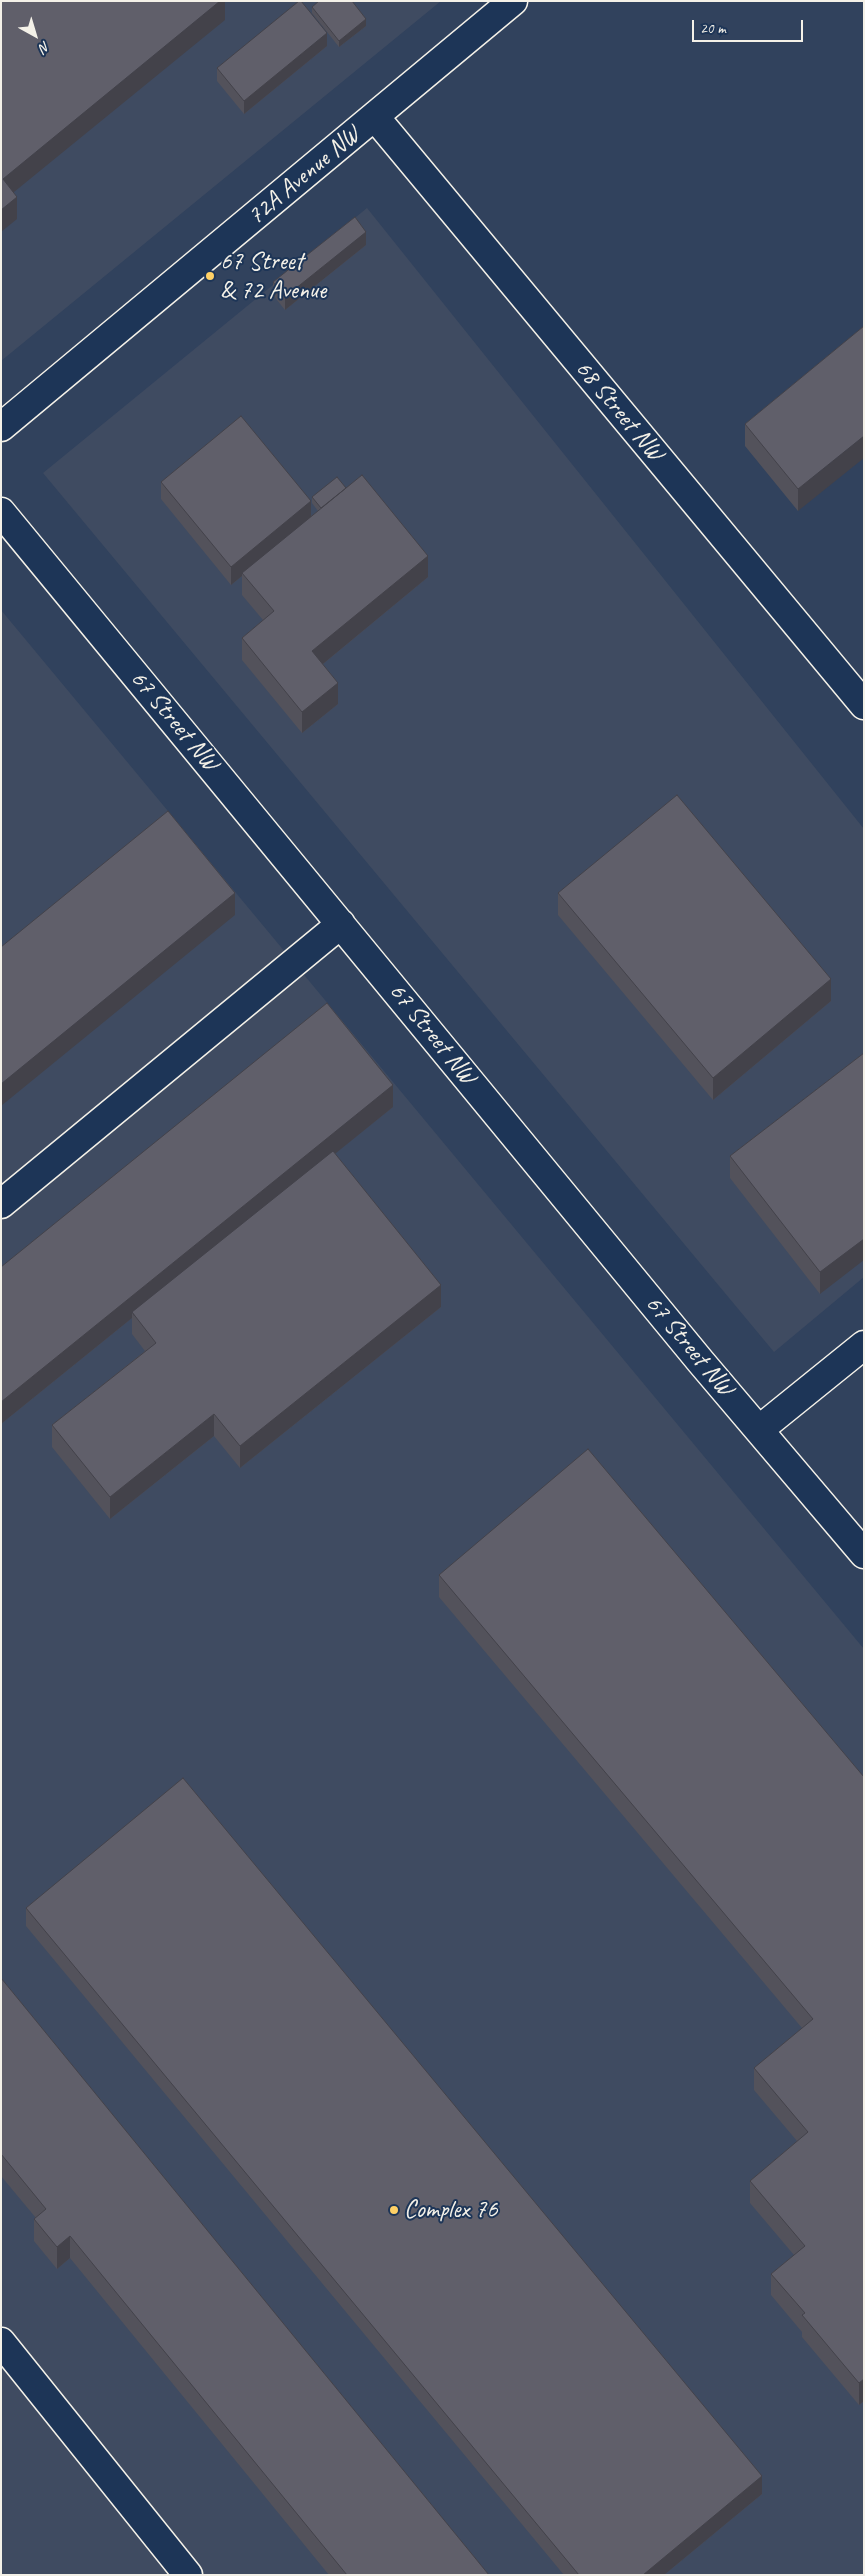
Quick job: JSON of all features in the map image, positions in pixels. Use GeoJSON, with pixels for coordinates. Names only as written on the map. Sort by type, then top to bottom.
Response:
{"type":"FeatureCollection","features":[{"type":"Feature","properties":{"kind":"street","name":"72A Avenue NW"},"geometry":{"type":"LineString","coordinates":[[1,427],[514,1]]}},
{"type":"Feature","properties":{"kind":"street","name":"68 Street NW"},"geometry":{"type":"LineString","coordinates":[[374,118],[864,705]]}},
{"type":"Feature","properties":{"kind":"street","name":"67 Street NW"},"geometry":{"type":"LineString","coordinates":[[1,512],[695,1354],[864,1554]]}},
{"type":"Feature","properties":{"kind":"street"},"geometry":{"type":"LineString","coordinates":[[1,1204],[341,924]]}},
{"type":"Feature","properties":{"kind":"street"},"geometry":{"type":"LineString","coordinates":[[760,1429],[864,1344]]}},
{"type":"Feature","properties":{"kind":"street"},"geometry":{"type":"LineString","coordinates":[[1,2342],[188,2575]]}},
{"type":"Feature","properties":{"kind":"shaded area"},"geometry":{"type":"Polygon","coordinates":[[[1,1],[441,1],[1,361],[1,1]]]}},
{"type":"Feature","properties":{"kind":"shaded area"},"geometry":{"type":"Polygon","coordinates":[[[367,208],[864,829],[864,1277],[774,1352],[43,473],[367,208]]]}},
{"type":"Feature","properties":{"kind":"shaded area"},"geometry":{"type":"Polygon","coordinates":[[[1,610],[864,1649],[864,2575],[1,2575],[1,610]]]}},
{"type":"Feature","properties":{"kind":"building"},"geometry":{"type":"Polygon","coordinates":[[[220,1],[3,179],[17,197],[1,210],[1,2],[220,1]]]}},
{"type":"Feature","properties":{"kind":"building"},"geometry":{"type":"Polygon","coordinates":[[[301,1],[327,33],[244,101],[217,68],[301,1]]]}},
{"type":"Feature","properties":{"kind":"building"},"geometry":{"type":"Polygon","coordinates":[[[319,1],[352,1],[366,19],[339,41],[312,7],[319,1]]]}},
{"type":"Feature","properties":{"kind":"building"},"geometry":{"type":"Polygon","coordinates":[[[355,217],[366,232],[285,297],[273,282],[355,217]]]}},
{"type":"Feature","properties":{"kind":"building"},"geometry":{"type":"Polygon","coordinates":[[[864,326],[864,436],[798,489],[745,424],[864,326]]]}},
{"type":"Feature","properties":{"kind":"building"},"geometry":{"type":"Polygon","coordinates":[[[241,416],[311,501],[231,567],[161,482],[241,416]]]}},
{"type":"Feature","properties":{"kind":"building"},"geometry":{"type":"Polygon","coordinates":[[[362,475],[428,556],[312,651],[338,683],[302,712],[242,638],[274,611],[242,573],[362,475]]]}},
{"type":"Feature","properties":{"kind":"building"},"geometry":{"type":"Polygon","coordinates":[[[337,477],[346,488],[321,508],[312,497],[337,477]]]}},
{"type":"Feature","properties":{"kind":"building"},"geometry":{"type":"Polygon","coordinates":[[[677,795],[831,979],[713,1078],[558,893],[677,795]]]}},
{"type":"Feature","properties":{"kind":"building"},"geometry":{"type":"Polygon","coordinates":[[[168,811],[235,893],[1,1084],[1,947],[168,811]]]}},
{"type":"Feature","properties":{"kind":"building"},"geometry":{"type":"Polygon","coordinates":[[[327,1003],[393,1085],[1,1402],[1,1267],[327,1003]]]}},
{"type":"Feature","properties":{"kind":"building"},"geometry":{"type":"Polygon","coordinates":[[[864,1053],[864,1239],[820,1272],[730,1156],[864,1053]]]}},
{"type":"Feature","properties":{"kind":"building"},"geometry":{"type":"Polygon","coordinates":[[[333,1151],[441,1285],[240,1446],[214,1414],[110,1497],[52,1425],[156,1343],[132,1312],[333,1151]]]}},
{"type":"Feature","properties":{"kind":"building"},"geometry":{"type":"Polygon","coordinates":[[[588,1449],[864,1777],[864,2379],[859,2383],[802,2315],[805,2313],[771,2274],[805,2246],[750,2181],[808,2132],[754,2068],[813,2019],[439,1575],[588,1449]]]}},
{"type":"Feature","properties":{"kind":"building","name":"Complex 76"},"geometry":{"type":"Polygon","coordinates":[[[183,1778],[762,2476],[643,2575],[579,2575],[26,1908],[183,1778]]]}},
{"type":"Feature","properties":{"kind":"building"},"geometry":{"type":"Polygon","coordinates":[[[1,1978],[489,2575],[347,2575],[70,2236],[57,2247],[34,2219],[46,2209],[1,2154],[1,1978]]]}},
{"type":"Feature","properties":{"kind":"place","name":"67 Street & 72 Avenue"},"geometry":{"type":"Point","coordinates":[210,276]}},
{"type":"Feature","properties":{"kind":"place","name":"Complex 76"},"geometry":{"type":"Point","coordinates":[394,2210]}}]}
